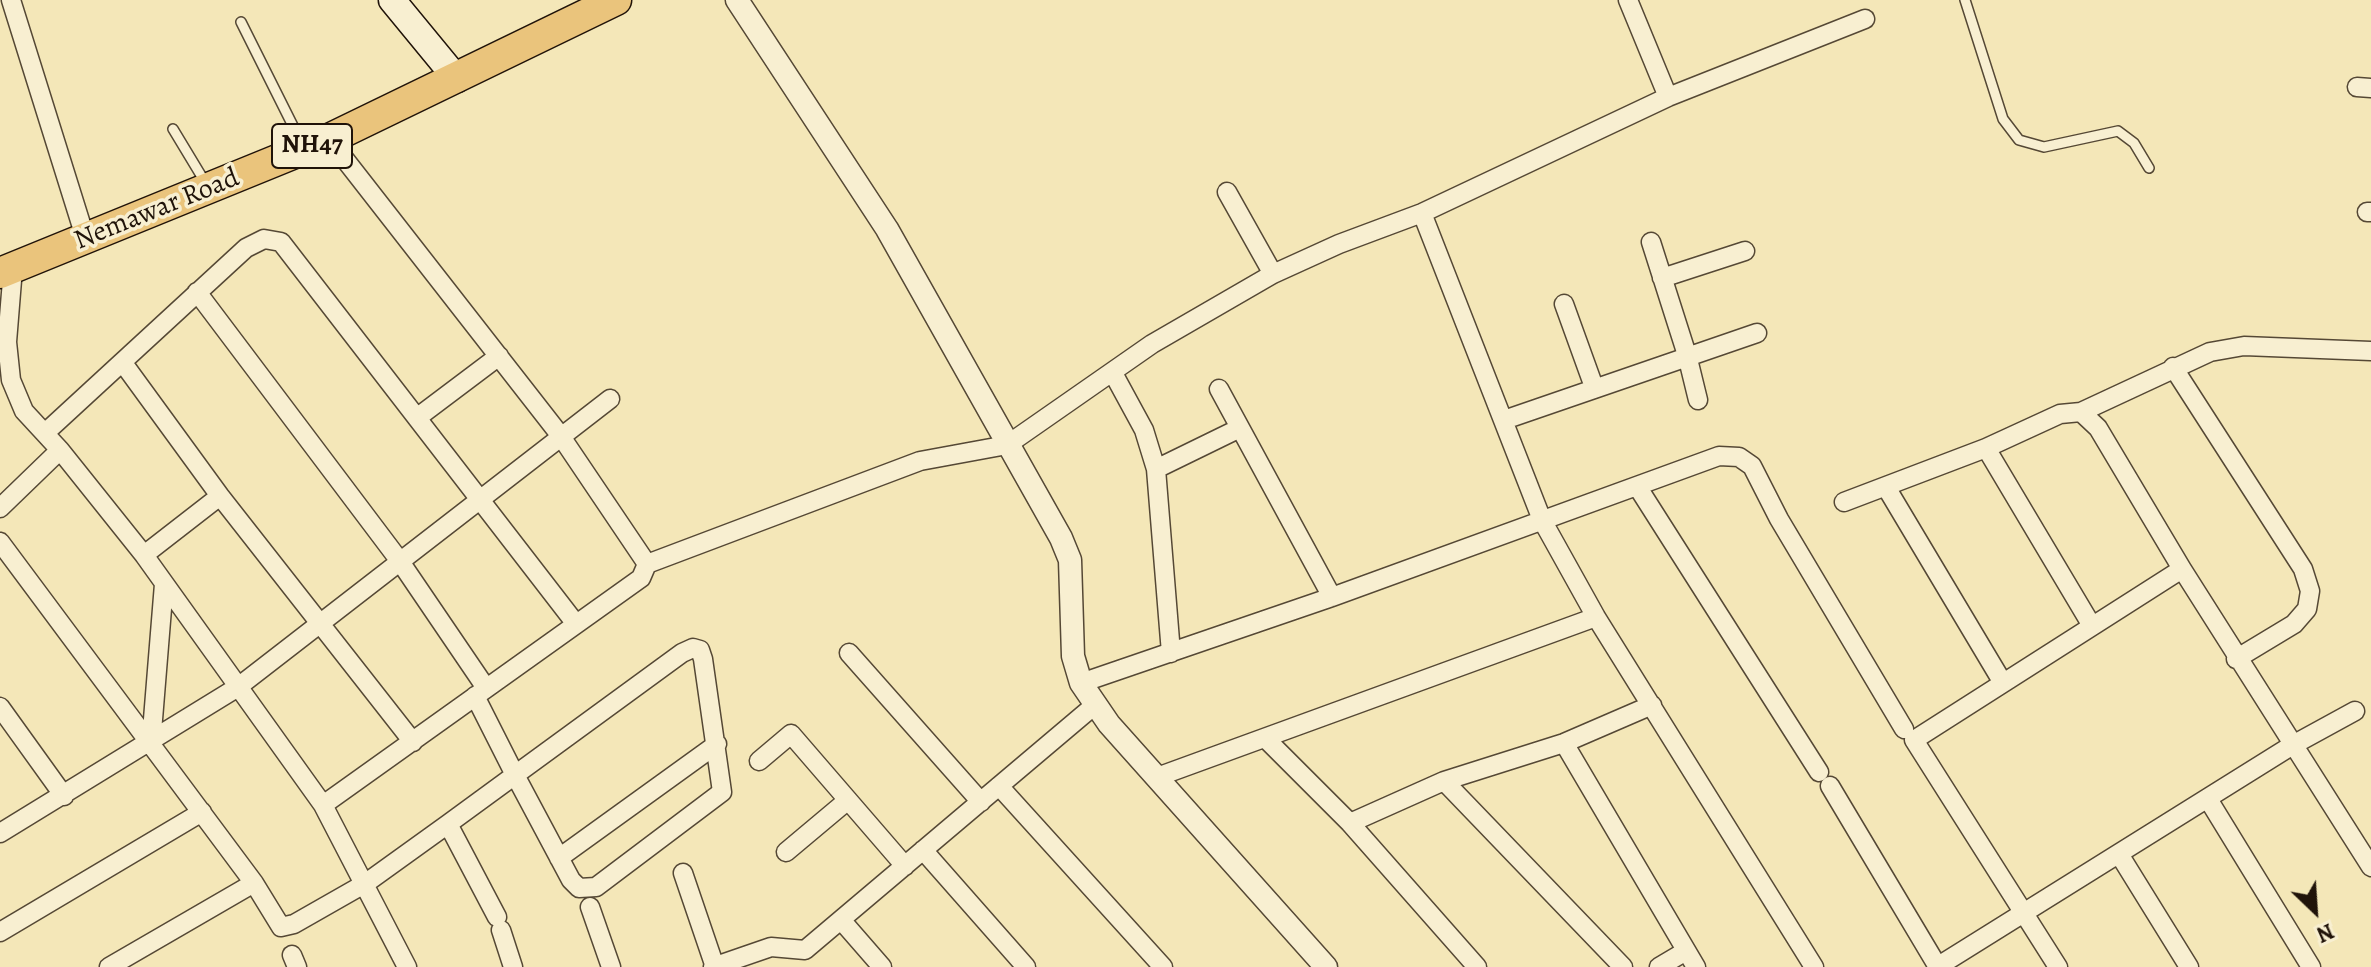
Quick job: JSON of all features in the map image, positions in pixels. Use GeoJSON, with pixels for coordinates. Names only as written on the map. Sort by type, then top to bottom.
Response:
{"type":"FeatureCollection","features":[{"type":"Feature","properties":{"kind":"highway","name":"Nemawar Road"},"geometry":{"type":"LineString","coordinates":[[7,270],[317,144],[616,0]]}},
{"type":"Feature","properties":{"kind":"main road"},"geometry":{"type":"LineString","coordinates":[[392,0],[457,79]]}},
{"type":"Feature","properties":{"kind":"street"},"geometry":{"type":"LineString","coordinates":[[11,0],[86,240]]}},
{"type":"Feature","properties":{"kind":"street"},"geometry":{"type":"LineString","coordinates":[[737,0],[887,229],[1061,538],[1070,560],[1073,656],[1081,683],[1157,777],[1326,967]]}},
{"type":"Feature","properties":{"kind":"street"},"geometry":{"type":"LineString","coordinates":[[1628,0],[1668,97]]}},
{"type":"Feature","properties":{"kind":"street"},"geometry":{"type":"LineString","coordinates":[[323,805],[641,578],[647,564],[920,461],[1007,445],[1152,344],[1273,274],[1339,244],[1422,213],[1668,97],[1865,19]]}},
{"type":"Feature","properties":{"kind":"street"},"geometry":{"type":"LineString","coordinates":[[317,144],[499,356],[560,435],[647,564]]}},
{"type":"Feature","properties":{"kind":"street"},"geometry":{"type":"LineString","coordinates":[[1227,192],[1273,274]]}},
{"type":"Feature","properties":{"kind":"street"},"geometry":{"type":"LineString","coordinates":[[1422,213],[1542,520],[1596,617],[1814,967]]}},
{"type":"Feature","properties":{"kind":"street"},"geometry":{"type":"LineString","coordinates":[[45,433],[246,248],[264,239],[281,242],[576,624]]}},
{"type":"Feature","properties":{"kind":"street"},"geometry":{"type":"LineString","coordinates":[[1651,242],[1698,400]]}},
{"type":"Feature","properties":{"kind":"street"},"geometry":{"type":"LineString","coordinates":[[1662,278],[1745,251]]}},
{"type":"Feature","properties":{"kind":"street"},"geometry":{"type":"LineString","coordinates":[[7,270],[7,342],[11,380],[24,411],[60,450],[144,555],[323,805],[407,967]]}},
{"type":"Feature","properties":{"kind":"street"},"geometry":{"type":"LineString","coordinates":[[0,542],[254,883],[276,921],[287,927],[366,883],[515,775],[693,648],[700,650],[703,659],[722,792],[596,887],[579,888],[559,858],[515,775],[480,692],[399,560],[197,292]]}},
{"type":"Feature","properties":{"kind":"street"},"geometry":{"type":"LineString","coordinates":[[1564,304],[1594,387]]}},
{"type":"Feature","properties":{"kind":"street"},"geometry":{"type":"LineString","coordinates":[[1504,420],[1757,333]]}},
{"type":"Feature","properties":{"kind":"street"},"geometry":{"type":"LineString","coordinates":[[1844,502],[1986,448],[2060,414],[2081,412],[2210,352],[2244,346],[2371,351]]}},
{"type":"Feature","properties":{"kind":"street"},"geometry":{"type":"LineString","coordinates":[[418,417],[499,356]]}},
{"type":"Feature","properties":{"kind":"street"},"geometry":{"type":"LineString","coordinates":[[123,363],[220,496],[413,742]]}},
{"type":"Feature","properties":{"kind":"street"},"geometry":{"type":"LineString","coordinates":[[2173,367],[2303,569],[2310,591],[2307,609],[2294,624],[2236,659]]}},
{"type":"Feature","properties":{"kind":"street"},"geometry":{"type":"LineString","coordinates":[[1113,373],[1144,430],[1156,469],[1171,653]]}},
{"type":"Feature","properties":{"kind":"street"},"geometry":{"type":"LineString","coordinates":[[1219,389],[1332,597]]}},
{"type":"Feature","properties":{"kind":"street"},"geometry":{"type":"LineString","coordinates":[[0,833],[151,744],[238,687],[318,622],[610,399]]}},
{"type":"Feature","properties":{"kind":"street"},"geometry":{"type":"LineString","coordinates":[[2081,412],[2098,428],[2236,659],[2371,867]]}},
{"type":"Feature","properties":{"kind":"street"},"geometry":{"type":"LineString","coordinates":[[1156,469],[1240,428]]}},
{"type":"Feature","properties":{"kind":"street"},"geometry":{"type":"LineString","coordinates":[[1986,448],[2092,626]]}},
{"type":"Feature","properties":{"kind":"street"},"geometry":{"type":"LineString","coordinates":[[0,508],[60,450]]}},
{"type":"Feature","properties":{"kind":"street"},"geometry":{"type":"LineString","coordinates":[[1081,683],[1332,597],[1719,456],[1739,457],[1752,466],[1779,519],[1904,729]]}},
{"type":"Feature","properties":{"kind":"street"},"geometry":{"type":"LineString","coordinates":[[1637,486],[1824,779],[1937,967],[2291,746],[2355,711]]}},
{"type":"Feature","properties":{"kind":"street"},"geometry":{"type":"LineString","coordinates":[[1886,487],[2003,683]]}},
{"type":"Feature","properties":{"kind":"street"},"geometry":{"type":"LineString","coordinates":[[144,555],[220,496]]}},
{"type":"Feature","properties":{"kind":"street"},"geometry":{"type":"LineString","coordinates":[[2058,967],[1914,740],[2182,569]]}},
{"type":"Feature","properties":{"kind":"street"},"geometry":{"type":"LineString","coordinates":[[151,744],[164,584]]}},
{"type":"Feature","properties":{"kind":"street"},"geometry":{"type":"LineString","coordinates":[[1157,777],[1596,617]]}},
{"type":"Feature","properties":{"kind":"street"},"geometry":{"type":"LineString","coordinates":[[849,653],[981,802]]}},
{"type":"Feature","properties":{"kind":"street"},"geometry":{"type":"LineString","coordinates":[[683,873],[714,967],[771,947],[805,950],[1096,704]]}},
{"type":"Feature","properties":{"kind":"street"},"geometry":{"type":"LineString","coordinates":[[1350,823],[1444,781],[1564,743],[1652,705]]}},
{"type":"Feature","properties":{"kind":"street"},"geometry":{"type":"LineString","coordinates":[[0,707],[64,796]]}},
{"type":"Feature","properties":{"kind":"street"},"geometry":{"type":"LineString","coordinates":[[759,761],[791,734],[905,866]]}},
{"type":"Feature","properties":{"kind":"street"},"geometry":{"type":"LineString","coordinates":[[1265,738],[1350,823],[1477,967]]}},
{"type":"Feature","properties":{"kind":"street"},"geometry":{"type":"LineString","coordinates":[[1564,743],[1691,959],[1659,967]]}},
{"type":"Feature","properties":{"kind":"street"},"geometry":{"type":"LineString","coordinates":[[559,858],[717,744]]}},
{"type":"Feature","properties":{"kind":"street"},"geometry":{"type":"LineString","coordinates":[[1444,781],[1623,967]]}},
{"type":"Feature","properties":{"kind":"street"},"geometry":{"type":"LineString","coordinates":[[999,786],[1163,967]]}},
{"type":"Feature","properties":{"kind":"street"},"geometry":{"type":"LineString","coordinates":[[2208,799],[2311,967]]}},
{"type":"Feature","properties":{"kind":"street"},"geometry":{"type":"LineString","coordinates":[[786,852],[848,800]]}},
{"type":"Feature","properties":{"kind":"street"},"geometry":{"type":"LineString","coordinates":[[0,932],[202,812]]}},
{"type":"Feature","properties":{"kind":"street"},"geometry":{"type":"LineString","coordinates":[[448,824],[499,923],[513,967]]}},
{"type":"Feature","properties":{"kind":"street"},"geometry":{"type":"LineString","coordinates":[[923,850],[1026,967]]}},
{"type":"Feature","properties":{"kind":"street"},"geometry":{"type":"LineString","coordinates":[[2119,854],[2189,967]]}},
{"type":"Feature","properties":{"kind":"street"},"geometry":{"type":"LineString","coordinates":[[109,967],[254,883]]}},
{"type":"Feature","properties":{"kind":"street"},"geometry":{"type":"LineString","coordinates":[[590,907],[611,967]]}},
{"type":"Feature","properties":{"kind":"street"},"geometry":{"type":"LineString","coordinates":[[842,921],[882,967]]}},
{"type":"Feature","properties":{"kind":"lane"},"geometry":{"type":"LineString","coordinates":[[1965,0],[2003,119],[2019,140],[2044,147],[2118,131],[2134,143],[2149,168]]}},
{"type":"Feature","properties":{"kind":"lane"},"geometry":{"type":"LineString","coordinates":[[241,22],[317,144]]}},
{"type":"Feature","properties":{"kind":"lane"},"geometry":{"type":"LineString","coordinates":[[173,129],[210,188]]}}]}
